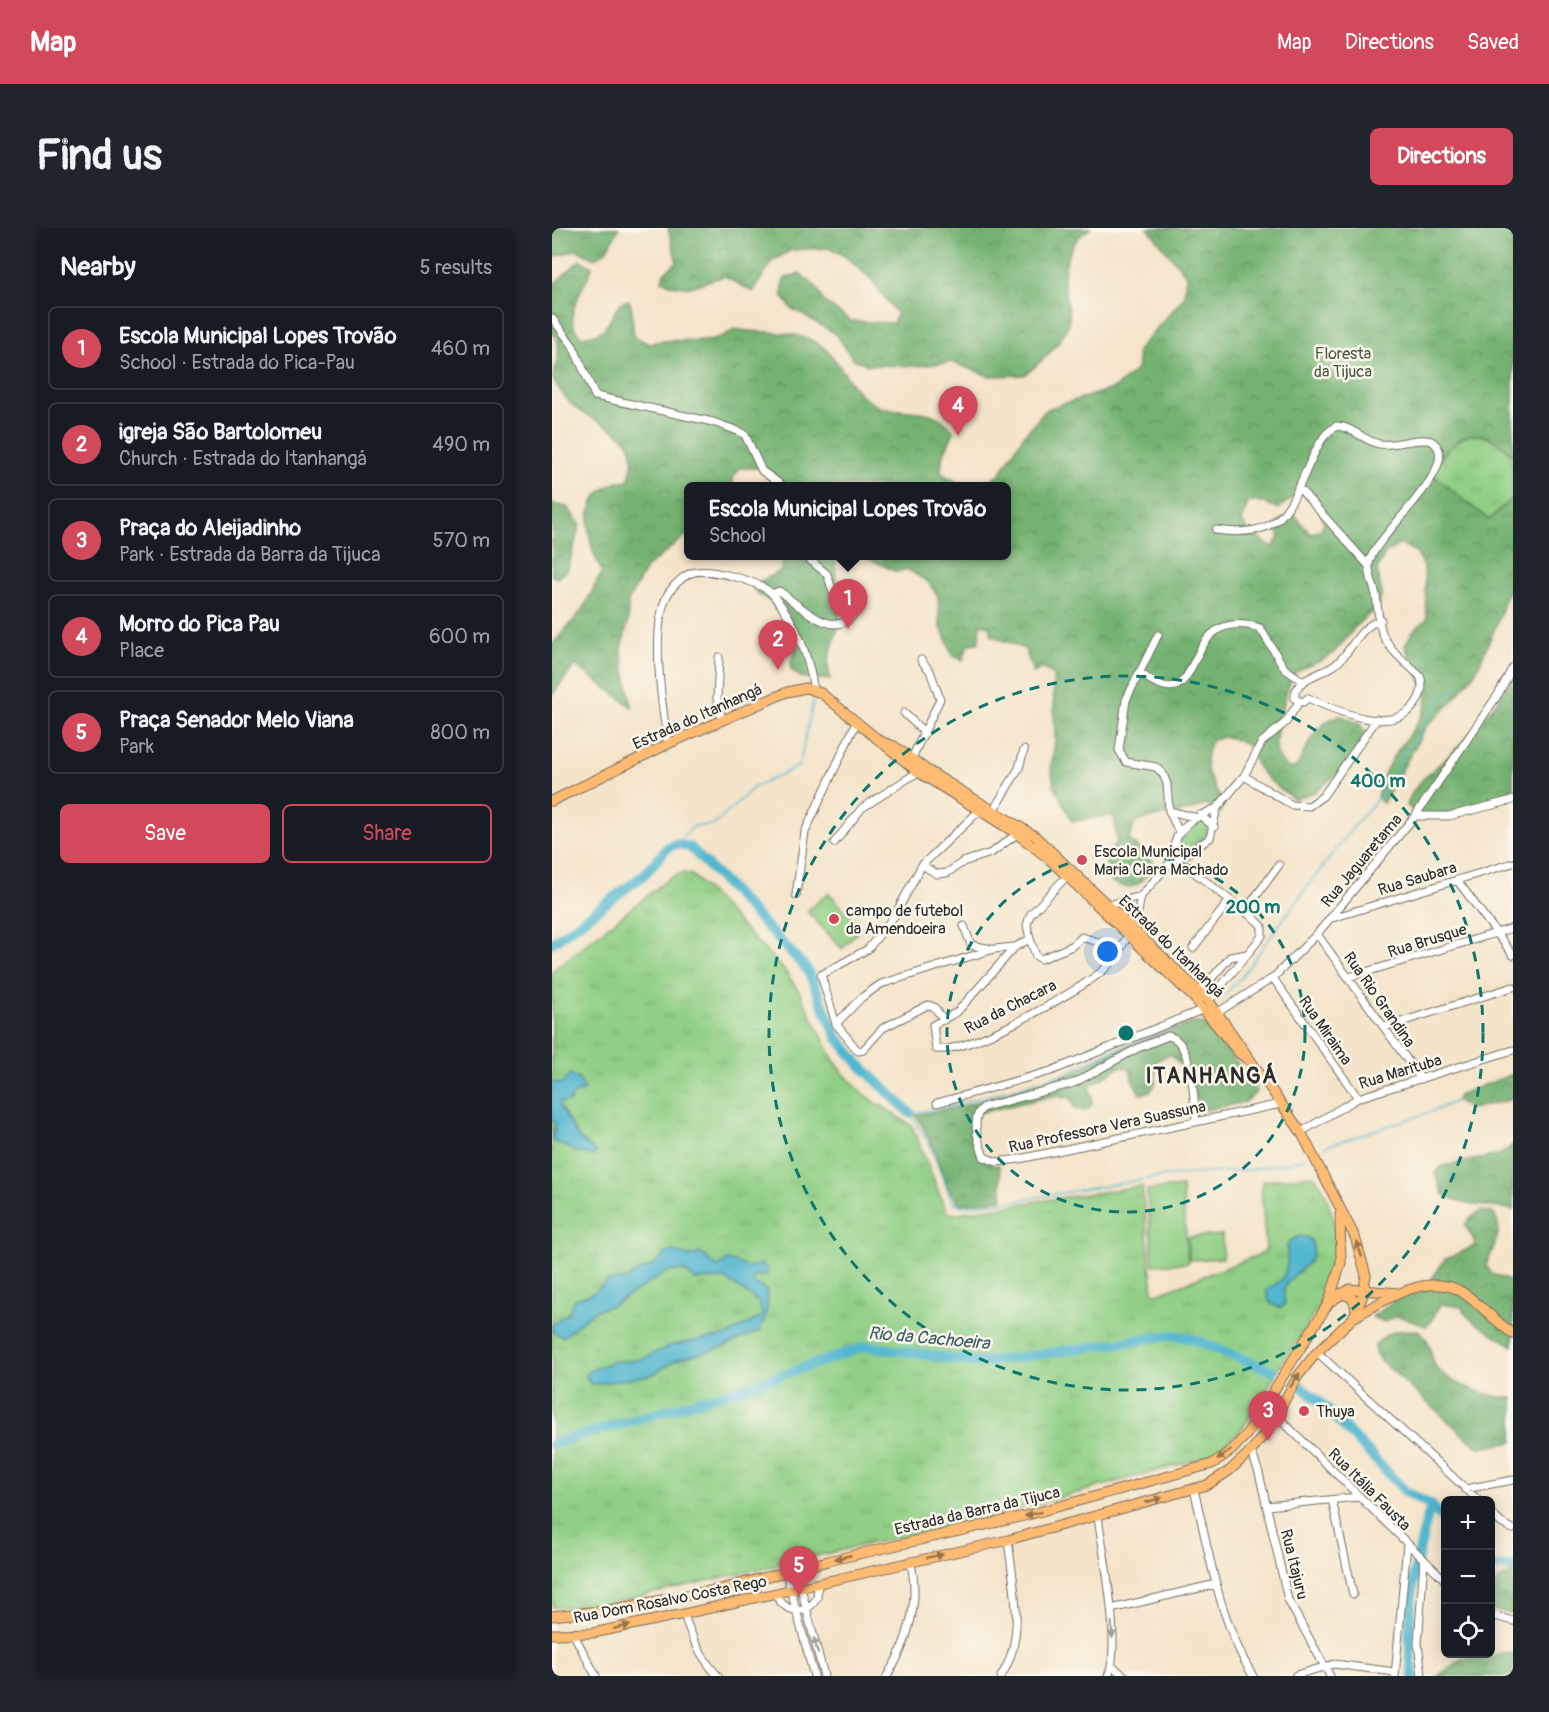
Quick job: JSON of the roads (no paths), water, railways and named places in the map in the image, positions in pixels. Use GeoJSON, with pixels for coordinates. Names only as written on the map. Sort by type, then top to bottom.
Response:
{"type":"FeatureCollection","features":[{"type":"Feature","properties":{"kind":"main road","name":"Estrada do Itanhangá"},"geometry":{"type":"LineString","coordinates":[[552,801],[668,744],[787,692],[798,689],[814,691],[857,721],[918,772],[1017,834],[1067,876],[1128,935],[1197,995]]}},
{"type":"Feature","properties":{"kind":"main road","name":"Estrada do Itanhangá"},"geometry":{"type":"LineString","coordinates":[[880,741],[894,746],[911,760],[1035,836],[1109,905],[1207,1005],[1239,1053],[1252,1063]]}},
{"type":"Feature","properties":{"kind":"main road","name":"Estrada do Itanhangá"},"geometry":{"type":"LineString","coordinates":[[1207,1005],[1218,1012],[1301,1132],[1340,1211]]}},
{"type":"Feature","properties":{"kind":"main road"},"geometry":{"type":"LineString","coordinates":[[1340,1211],[1355,1237],[1366,1268],[1382,1292]]}},
{"type":"Feature","properties":{"kind":"main road","name":"Estrada da Barra da Tijuca"},"geometry":{"type":"LineString","coordinates":[[552,1616],[663,1601],[1024,1516],[1201,1468],[1232,1450],[1246,1435],[1328,1304],[1341,1263],[1340,1211]]}},
{"type":"Feature","properties":{"kind":"main road"},"geometry":{"type":"LineString","coordinates":[[1098,1517],[1194,1490],[1218,1479],[1251,1451],[1276,1415],[1289,1389],[1317,1352],[1354,1314],[1365,1289],[1366,1268]]}},
{"type":"Feature","properties":{"kind":"main road"},"geometry":{"type":"LineString","coordinates":[[1354,1314],[1399,1293],[1430,1286],[1449,1286],[1468,1296],[1513,1334]]}},
{"type":"Feature","properties":{"kind":"main road"},"geometry":{"type":"LineString","coordinates":[[1341,1293],[1350,1288],[1399,1293]]}},
{"type":"Feature","properties":{"kind":"main road"},"geometry":{"type":"LineString","coordinates":[[1341,1293],[1354,1299],[1354,1314]]}},
{"type":"Feature","properties":{"kind":"main road","name":"Estrada da Barra da Tijuca"},"geometry":{"type":"LineString","coordinates":[[1328,1304],[1341,1293]]}},
{"type":"Feature","properties":{"kind":"main road"},"geometry":{"type":"LineString","coordinates":[[1110,1492],[1105,1503],[1113,1512]]}},
{"type":"Feature","properties":{"kind":"main road","name":"Rua Dom Rosalvo Costa Rego"},"geometry":{"type":"LineString","coordinates":[[552,1634],[574,1635],[684,1614],[1008,1540],[1098,1517]]}},
{"type":"Feature","properties":{"kind":"street"},"geometry":{"type":"LineString","coordinates":[[552,318],[573,346],[596,396],[713,422],[738,431],[749,441],[762,471],[777,482]]}},
{"type":"Feature","properties":{"kind":"street"},"geometry":{"type":"LineString","coordinates":[[1216,530],[1237,533],[1264,530],[1287,509],[1322,438],[1337,426],[1344,427],[1377,444],[1431,441],[1439,450],[1440,464],[1416,500],[1375,548],[1368,565]]}},
{"type":"Feature","properties":{"kind":"street"},"geometry":{"type":"LineString","coordinates":[[1298,487],[1368,565],[1381,620],[1382,634],[1390,647],[1422,682],[1417,702],[1406,714],[1393,719],[1377,719],[1332,709],[1308,698]]}},
{"type":"Feature","properties":{"kind":"street"},"geometry":{"type":"LineString","coordinates":[[772,594],[779,591],[827,623],[843,622],[852,618],[852,609],[834,595],[827,574],[811,560]]}},
{"type":"Feature","properties":{"kind":"street"},"geometry":{"type":"LineString","coordinates":[[668,744],[659,677],[660,634],[668,594],[690,574],[701,571],[745,580],[772,594],[806,652],[814,691]]}},
{"type":"Feature","properties":{"kind":"street"},"geometry":{"type":"LineString","coordinates":[[1299,702],[1294,695],[1302,685],[1338,663],[1364,628],[1381,620]]}},
{"type":"Feature","properties":{"kind":"street"},"geometry":{"type":"LineString","coordinates":[[1139,672],[1156,685],[1165,687],[1179,685],[1191,672],[1206,640],[1230,623],[1260,628],[1285,669],[1302,685],[1308,698]]}},
{"type":"Feature","properties":{"kind":"street"},"geometry":{"type":"LineString","coordinates":[[1158,635],[1126,700],[1119,750],[1126,762],[1156,767],[1160,770],[1167,784],[1169,811],[1179,832]]}},
{"type":"Feature","properties":{"kind":"street"},"geometry":{"type":"LineString","coordinates":[[719,657],[717,699],[722,720]]}},
{"type":"Feature","properties":{"kind":"street"},"geometry":{"type":"LineString","coordinates":[[911,760],[940,699],[930,671],[921,660]]}},
{"type":"Feature","properties":{"kind":"street","name":"Rua Jaguaretama"},"geometry":{"type":"LineString","coordinates":[[1218,1012],[1273,978],[1317,934],[1415,816],[1499,693],[1513,667]]}},
{"type":"Feature","properties":{"kind":"street"},"geometry":{"type":"LineString","coordinates":[[937,1103],[1051,1071],[1207,1005],[1263,932],[1262,926],[1175,857],[1174,845],[1179,832],[1197,816],[1217,808],[1244,776],[1262,742],[1286,722],[1299,702],[1308,698]]}},
{"type":"Feature","properties":{"kind":"street"},"geometry":{"type":"LineString","coordinates":[[904,713],[925,733]]}},
{"type":"Feature","properties":{"kind":"street"},"geometry":{"type":"LineString","coordinates":[[1244,776],[1292,806],[1309,806],[1323,796],[1377,719]]}},
{"type":"Feature","properties":{"kind":"street"},"geometry":{"type":"LineString","coordinates":[[796,895],[805,832],[857,721]]}},
{"type":"Feature","properties":{"kind":"street"},"geometry":{"type":"LineString","coordinates":[[993,811],[1019,768],[1024,750]]}},
{"type":"Feature","properties":{"kind":"street"},"geometry":{"type":"LineString","coordinates":[[834,843],[862,808],[918,772]]}},
{"type":"Feature","properties":{"kind":"street"},"geometry":{"type":"LineString","coordinates":[[1415,816],[1449,816],[1513,800]]}},
{"type":"Feature","properties":{"kind":"street"},"geometry":{"type":"LineString","coordinates":[[1137,917],[1141,896],[1175,857],[1194,850],[1210,838],[1217,808]]}},
{"type":"Feature","properties":{"kind":"street"},"geometry":{"type":"LineString","coordinates":[[944,1020],[932,1005],[928,1005],[883,1028],[860,1051],[836,1024],[821,975],[854,959],[874,942],[895,915],[922,865],[979,811]]}},
{"type":"Feature","properties":{"kind":"street"},"geometry":{"type":"LineString","coordinates":[[1169,811],[1197,816],[1214,827]]}},
{"type":"Feature","properties":{"kind":"street"},"geometry":{"type":"LineString","coordinates":[[922,865],[938,874],[947,873],[963,862],[991,854],[1017,834]]}},
{"type":"Feature","properties":{"kind":"street"},"geometry":{"type":"LineString","coordinates":[[1191,869],[1194,850]]}},
{"type":"Feature","properties":{"kind":"street","name":"Rua Saubara"},"geometry":{"type":"LineString","coordinates":[[1329,919],[1513,862]]}},
{"type":"Feature","properties":{"kind":"street"},"geometry":{"type":"LineString","coordinates":[[1245,911],[1279,865]]}},
{"type":"Feature","properties":{"kind":"street"},"geometry":{"type":"LineString","coordinates":[[1067,876],[1030,915],[1027,925],[1036,956],[1041,959],[1072,946],[1082,937],[1098,942]]}},
{"type":"Feature","properties":{"kind":"street"},"geometry":{"type":"LineString","coordinates":[[1457,880],[1513,955]]}},
{"type":"Feature","properties":{"kind":"street"},"geometry":{"type":"LineString","coordinates":[[1109,905],[1141,896]]}},
{"type":"Feature","properties":{"kind":"street"},"geometry":{"type":"LineString","coordinates":[[1192,948],[1230,900]]}},
{"type":"Feature","properties":{"kind":"street"},"geometry":{"type":"LineString","coordinates":[[1345,900],[1358,911]]}},
{"type":"Feature","properties":{"kind":"street"},"geometry":{"type":"LineString","coordinates":[[964,926],[971,945],[994,949]]}},
{"type":"Feature","properties":{"kind":"street","name":"Rua Brusque"},"geometry":{"type":"LineString","coordinates":[[1349,977],[1513,928]]}},
{"type":"Feature","properties":{"kind":"street","name":"Rua Rio Grandina"},"geometry":{"type":"LineString","coordinates":[[1317,934],[1421,1079]]}},
{"type":"Feature","properties":{"kind":"street","name":"Rua da Chacara"},"geometry":{"type":"LineString","coordinates":[[1030,939],[1015,947],[957,1012],[933,1025],[936,1049],[950,1048],[985,1037],[1095,976],[1111,962],[1128,935]]}},
{"type":"Feature","properties":{"kind":"street"},"geometry":{"type":"LineString","coordinates":[[836,1024],[861,998],[881,984],[994,949],[1015,947]]}},
{"type":"Feature","properties":{"kind":"street"},"geometry":{"type":"LineString","coordinates":[[1197,995],[1230,957],[1247,954]]}},
{"type":"Feature","properties":{"kind":"street"},"geometry":{"type":"LineString","coordinates":[[1222,966],[1231,974]]}},
{"type":"Feature","properties":{"kind":"street","name":"Rua Miraima"},"geometry":{"type":"LineString","coordinates":[[1273,978],[1358,1098]]}},
{"type":"Feature","properties":{"kind":"street"},"geometry":{"type":"LineString","coordinates":[[1385,1027],[1513,987]]}},
{"type":"Feature","properties":{"kind":"street","name":"Rua Professora Vera Suassuna"},"geometry":{"type":"LineString","coordinates":[[1196,1122],[1188,1058],[1177,1039],[1168,1036],[1138,1048],[1096,1072],[1063,1087],[984,1107],[979,1110],[976,1123],[982,1152],[990,1161],[1009,1160],[1196,1122],[1281,1104]]}},
{"type":"Feature","properties":{"kind":"street","name":"Rua Marituba"},"geometry":{"type":"LineString","coordinates":[[1301,1132],[1358,1098],[1513,1050]]}},
{"type":"Feature","properties":{"kind":"street"},"geometry":{"type":"LineString","coordinates":[[1317,1352],[1473,1496]]}},
{"type":"Feature","properties":{"kind":"street","name":"Rua Itália Fausta"},"geometry":{"type":"LineString","coordinates":[[1276,1415],[1441,1576]]}},
{"type":"Feature","properties":{"kind":"street","name":"Rua Itajuru"},"geometry":{"type":"LineString","coordinates":[[1251,1451],[1267,1506],[1288,1600],[1329,1676]]}},
{"type":"Feature","properties":{"kind":"street"},"geometry":{"type":"LineString","coordinates":[[1465,1489],[1513,1480]]}},
{"type":"Feature","properties":{"kind":"street"},"geometry":{"type":"LineString","coordinates":[[1194,1490],[1216,1584],[1233,1642],[1253,1676]]}},
{"type":"Feature","properties":{"kind":"street"},"geometry":{"type":"LineString","coordinates":[[1267,1506],[1358,1497]]}},
{"type":"Feature","properties":{"kind":"street"},"geometry":{"type":"LineString","coordinates":[[1332,1500],[1353,1594]]}},
{"type":"Feature","properties":{"kind":"street"},"geometry":{"type":"LineString","coordinates":[[1098,1517],[1111,1609],[1113,1667],[1108,1676]]}},
{"type":"Feature","properties":{"kind":"street"},"geometry":{"type":"LineString","coordinates":[[1495,1517],[1513,1529]]}},
{"type":"Feature","properties":{"kind":"street"},"geometry":{"type":"LineString","coordinates":[[1001,1676],[1011,1653],[1017,1620],[1008,1540]]}},
{"type":"Feature","properties":{"kind":"street"},"geometry":{"type":"LineString","coordinates":[[1296,1675],[1325,1666],[1345,1665],[1395,1674],[1407,1544]]}},
{"type":"Feature","properties":{"kind":"street"},"geometry":{"type":"LineString","coordinates":[[1422,1676],[1418,1643],[1424,1560]]}},
{"type":"Feature","properties":{"kind":"street"},"geometry":{"type":"LineString","coordinates":[[887,1676],[899,1656],[909,1627],[914,1601],[910,1561]]}},
{"type":"Feature","properties":{"kind":"street"},"geometry":{"type":"LineString","coordinates":[[792,1570],[802,1587],[824,1676]]}},
{"type":"Feature","properties":{"kind":"street"},"geometry":{"type":"LineString","coordinates":[[792,1570],[790,1589],[814,1676]]}},
{"type":"Feature","properties":{"kind":"street"},"geometry":{"type":"LineString","coordinates":[[775,1593],[781,1604],[796,1611],[807,1609],[817,1598],[818,1583]]}},
{"type":"Feature","properties":{"kind":"street"},"geometry":{"type":"LineString","coordinates":[[1111,1609],[1216,1584]]}},
{"type":"Feature","properties":{"kind":"street"},"geometry":{"type":"LineString","coordinates":[[684,1614],[690,1634],[700,1654],[718,1676]]}},
{"type":"Feature","properties":{"kind":"street"},"geometry":{"type":"LineString","coordinates":[[1495,1616],[1513,1621]]}},
{"type":"Feature","properties":{"kind":"street"},"geometry":{"type":"LineString","coordinates":[[574,1635],[596,1676]]}},
{"type":"Feature","properties":{"kind":"street"},"geometry":{"type":"LineString","coordinates":[[1113,1667],[1125,1676]]}},
{"type":"Feature","properties":{"kind":"water"},"geometry":{"type":"Polygon","coordinates":[[[570,1074],[580,1080],[584,1090],[573,1095],[570,1102],[560,1102],[560,1106],[578,1137],[596,1152],[594,1156],[574,1151],[552,1140],[556,1124],[552,1120],[552,1082],[563,1083],[570,1074]]]}},
{"type":"Feature","properties":{"kind":"water"},"geometry":{"type":"Polygon","coordinates":[[[1299,1236],[1307,1237],[1312,1242],[1312,1257],[1288,1283],[1284,1292],[1285,1305],[1279,1308],[1270,1303],[1266,1291],[1283,1278],[1288,1242],[1299,1236]]]}},
{"type":"Feature","properties":{"kind":"water"},"geometry":{"type":"Polygon","coordinates":[[[672,1251],[690,1256],[700,1253],[718,1267],[728,1260],[749,1267],[762,1264],[767,1269],[767,1275],[753,1277],[753,1282],[767,1291],[766,1312],[759,1331],[721,1348],[678,1359],[652,1375],[591,1385],[586,1376],[589,1371],[611,1362],[638,1360],[673,1345],[728,1335],[762,1316],[759,1302],[725,1279],[695,1280],[683,1270],[667,1272],[613,1305],[594,1311],[563,1337],[554,1333],[552,1325],[569,1312],[573,1300],[595,1292],[608,1281],[628,1279],[672,1251]]]}},
{"type":"Feature","properties":{"kind":"waterway"},"geometry":{"type":"LineString","coordinates":[[1223,996],[1239,980],[1303,892],[1376,801],[1396,773],[1404,752],[1415,742],[1442,696],[1458,688]]}},
{"type":"Feature","properties":{"kind":"waterway"},"geometry":{"type":"LineString","coordinates":[[683,836],[694,826],[714,825],[753,788],[799,766],[813,702]]}},
{"type":"Feature","properties":{"kind":"waterway"},"geometry":{"type":"LineString","coordinates":[[552,943],[644,875],[668,847],[677,844],[690,847],[807,969],[837,1037],[858,1063],[910,1113]]}},
{"type":"Feature","properties":{"kind":"waterway"},"geometry":{"type":"LineString","coordinates":[[1181,1024],[1117,1048],[1064,1074],[944,1108],[910,1113],[929,1143],[952,1201],[961,1206],[1014,1201],[1165,1176],[1249,1170],[1304,1159]]}},
{"type":"Feature","properties":{"kind":"waterway"},"geometry":{"type":"LineString","coordinates":[[1324,1147],[1431,1112],[1454,1102]]}},
{"type":"Feature","properties":{"kind":"waterway","name":"Rio da Cachoeira"},"geometry":{"type":"LineString","coordinates":[[552,1444],[750,1386],[867,1346],[980,1363],[1173,1335],[1192,1339],[1273,1371]]}},
{"type":"Feature","properties":{"kind":"waterway","name":"Rio da Cachoeira"},"geometry":{"type":"LineString","coordinates":[[1298,1384],[1324,1406],[1406,1492],[1431,1505],[1441,1517]]}},
{"type":"Feature","properties":{"kind":"waterway"},"geometry":{"type":"LineString","coordinates":[[1413,1676],[1409,1633],[1412,1590],[1431,1505]]}},
{"type":"Feature","properties":{"kind":"waterway","name":"Rio da Cachoeira"},"geometry":{"type":"LineString","coordinates":[[1495,1566],[1513,1567]]}},
{"type":"Feature","properties":{"kind":"place","name":"Morro do Pica Pau"},"geometry":{"type":"Point","coordinates":[958,436]}},
{"type":"Feature","properties":{"kind":"place","name":"Escola Municipal Lopes Trovão"},"geometry":{"type":"Point","coordinates":[848,629]}},
{"type":"Feature","properties":{"kind":"place","name":"igreja São Bartolomeu"},"geometry":{"type":"Point","coordinates":[778,670]}},
{"type":"Feature","properties":{"kind":"place","name":"Escola Municipal Maria Clara Machado"},"geometry":{"type":"Point","coordinates":[1082,860]}},
{"type":"Feature","properties":{"kind":"place","name":"campo de futebol da Amendoeira"},"geometry":{"type":"Point","coordinates":[834,919]}},
{"type":"Feature","properties":{"kind":"place","name":"Thuya"},"geometry":{"type":"Point","coordinates":[1304,1411]}},
{"type":"Feature","properties":{"kind":"place","name":"Praça do Aleijadinho"},"geometry":{"type":"Point","coordinates":[1268,1441]}},
{"type":"Feature","properties":{"kind":"place","name":"Praça Senador Melo Viana"},"geometry":{"type":"Point","coordinates":[799,1596]}},
{"type":"Feature","properties":{"kind":"district","name":"ITANHANGÁ"},"geometry":{"type":"Point","coordinates":[1212,1075]}},
{"type":"Feature","properties":{"kind":"park label","name":"Floresta da Tijuca"},"geometry":{"type":"Point","coordinates":[1343,362]}}]}
